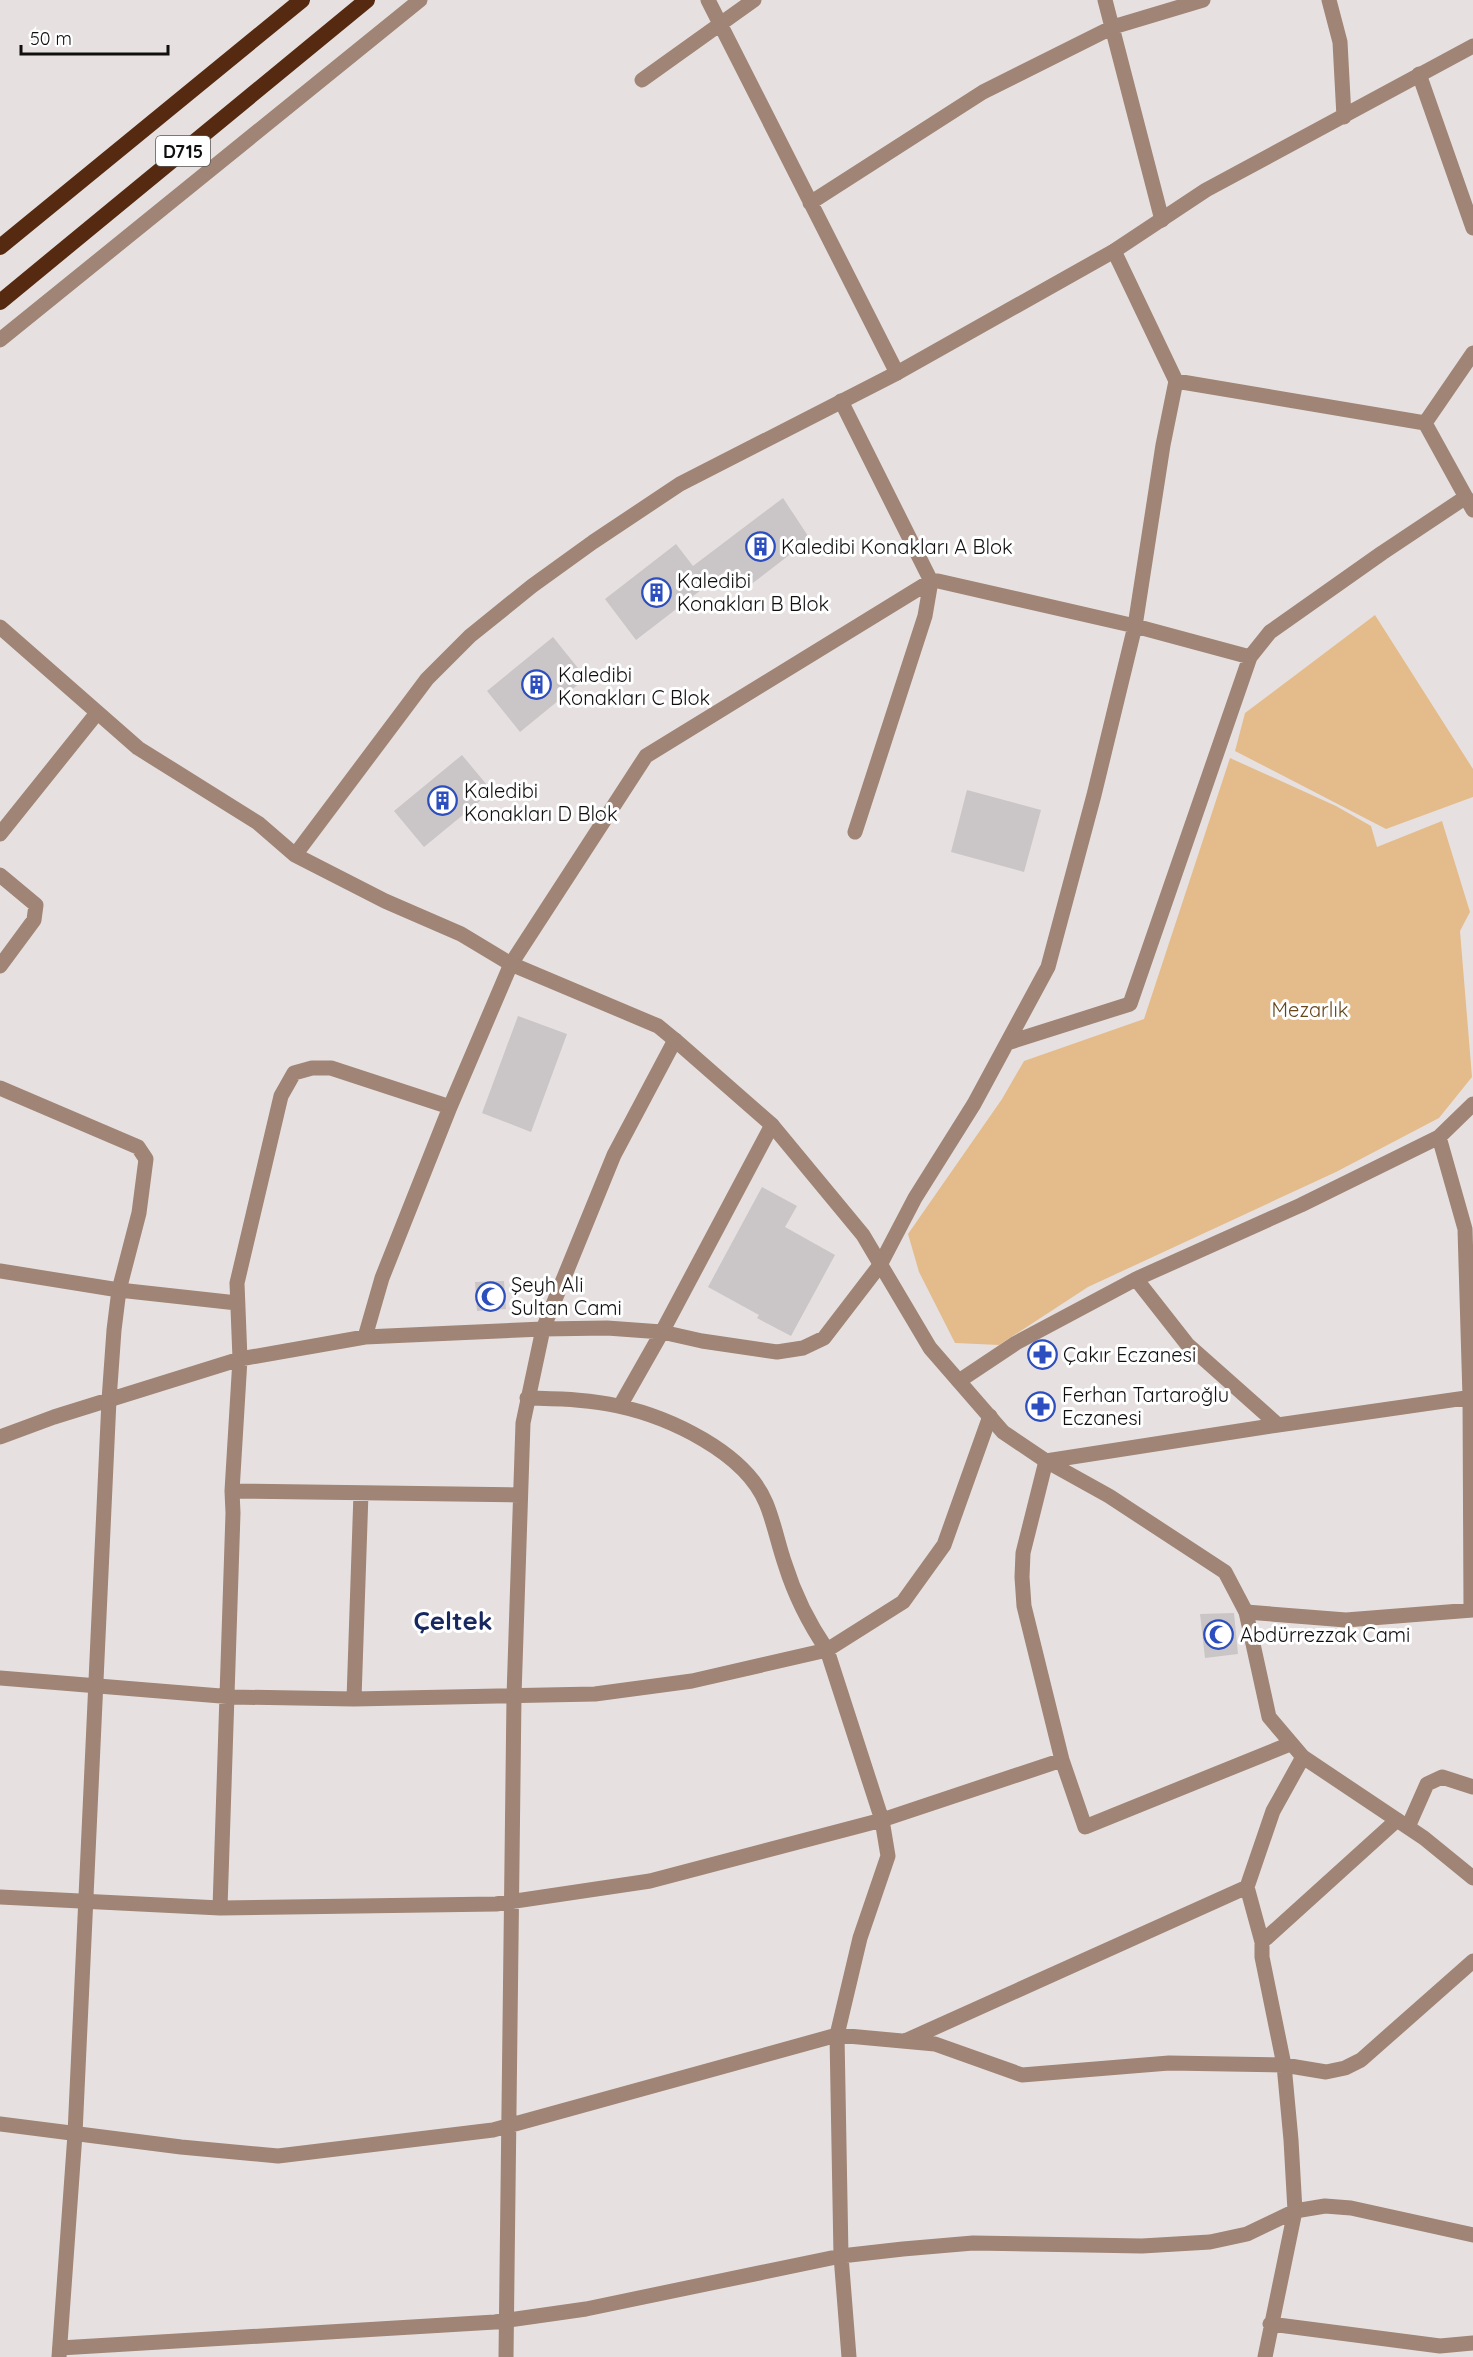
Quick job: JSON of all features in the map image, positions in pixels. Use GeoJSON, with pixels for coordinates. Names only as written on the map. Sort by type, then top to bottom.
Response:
{"type":"FeatureCollection","features":[{"type":"Feature","properties":{"kind":"highway","name":"D715"},"geometry":{"type":"LineString","coordinates":[[0,248],[302,0]]}},
{"type":"Feature","properties":{"kind":"highway","name":"D715"},"geometry":{"type":"LineString","coordinates":[[0,302],[367,0]]}},
{"type":"Feature","properties":{"kind":"street"},"geometry":{"type":"LineString","coordinates":[[0,340],[420,0]]}},
{"type":"Feature","properties":{"kind":"street"},"geometry":{"type":"LineString","coordinates":[[708,0],[897,373]]}},
{"type":"Feature","properties":{"kind":"street"},"geometry":{"type":"LineString","coordinates":[[642,80],[754,0]]}},
{"type":"Feature","properties":{"kind":"street"},"geometry":{"type":"LineString","coordinates":[[1105,0],[1162,220]]}},
{"type":"Feature","properties":{"kind":"street"},"geometry":{"type":"LineString","coordinates":[[810,203],[983,92],[1113,27],[1203,0]]}},
{"type":"Feature","properties":{"kind":"street"},"geometry":{"type":"LineString","coordinates":[[1329,0],[1340,42],[1344,117]]}},
{"type":"Feature","properties":{"kind":"street"},"geometry":{"type":"LineString","coordinates":[[295,855],[427,679],[470,636],[576,554],[680,484],[897,373],[1114,251],[1206,190],[1473,45]]}},
{"type":"Feature","properties":{"kind":"street"},"geometry":{"type":"LineString","coordinates":[[1419,74],[1473,228]]}},
{"type":"Feature","properties":{"kind":"street"},"geometry":{"type":"LineString","coordinates":[[0,1437],[240,1359],[365,1337],[607,1328],[662,1332],[702,1341],[777,1352],[803,1348],[824,1338],[880,1265],[915,1198],[974,1104],[1048,967],[1094,795],[1135,626],[1163,445],[1176,381],[1114,251]]}},
{"type":"Feature","properties":{"kind":"street"},"geometry":{"type":"LineString","coordinates":[[1425,423],[1473,353]]}},
{"type":"Feature","properties":{"kind":"street"},"geometry":{"type":"LineString","coordinates":[[1176,381],[1425,423]]}},
{"type":"Feature","properties":{"kind":"street"},"geometry":{"type":"LineString","coordinates":[[841,401],[931,581],[925,616],[855,832]]}},
{"type":"Feature","properties":{"kind":"street"},"geometry":{"type":"LineString","coordinates":[[1007,1042],[1130,1004],[1250,657],[1269,632],[1469,503],[1425,423]]}},
{"type":"Feature","properties":{"kind":"street"},"geometry":{"type":"LineString","coordinates":[[365,1337],[382,1278],[450,1107],[511,964],[646,756],[931,581],[1135,626],[1250,657]]}},
{"type":"Feature","properties":{"kind":"street"},"geometry":{"type":"LineString","coordinates":[[0,627],[138,748],[258,823],[295,855],[384,901],[461,934],[511,964],[658,1026],[675,1040],[772,1125],[863,1235],[930,1348],[1003,1432],[1046,1461],[1109,1496],[1225,1572],[1246,1612],[1269,1717],[1290,1744],[1303,1757],[1424,1838],[1473,1878]]}},
{"type":"Feature","properties":{"kind":"street"},"geometry":{"type":"LineString","coordinates":[[0,834],[98,712]]}},
{"type":"Feature","properties":{"kind":"street"},"geometry":{"type":"LineString","coordinates":[[0,875],[36,904],[34,920],[0,966]]}},
{"type":"Feature","properties":{"kind":"street"},"geometry":{"type":"LineString","coordinates":[[506,2357],[514,1696],[523,1423],[543,1329],[614,1155],[675,1040]]}},
{"type":"Feature","properties":{"kind":"street"},"geometry":{"type":"LineString","coordinates":[[220,1908],[232,1491],[240,1359],[237,1283],[281,1096],[294,1073],[312,1068],[330,1068],[450,1107]]}},
{"type":"Feature","properties":{"kind":"street"},"geometry":{"type":"LineString","coordinates":[[0,1088],[138,1146],[146,1159],[139,1213],[119,1290],[114,1330],[75,2134],[60,2353],[508,2320],[586,2308],[841,2256],[973,2243],[1142,2246],[1210,2242],[1247,2234],[1295,2211],[1325,2206],[1351,2208],[1473,2235]]}},
{"type":"Feature","properties":{"kind":"street"},"geometry":{"type":"LineString","coordinates":[[959,1381],[1016,1343],[1136,1279],[1301,1205],[1439,1137],[1473,1104]]}},
{"type":"Feature","properties":{"kind":"street"},"geometry":{"type":"LineString","coordinates":[[620,1406],[772,1125]]}},
{"type":"Feature","properties":{"kind":"street"},"geometry":{"type":"LineString","coordinates":[[1246,1612],[1346,1620],[1472,1610],[1469,1229],[1439,1137]]}},
{"type":"Feature","properties":{"kind":"street"},"geometry":{"type":"LineString","coordinates":[[0,1271],[119,1290],[237,1303]]}},
{"type":"Feature","properties":{"kind":"street"},"geometry":{"type":"LineString","coordinates":[[1136,1279],[1187,1344],[1278,1425]]}},
{"type":"Feature","properties":{"kind":"street"},"geometry":{"type":"LineString","coordinates":[[1046,1461],[1472,1397]]}},
{"type":"Feature","properties":{"kind":"street"},"geometry":{"type":"LineString","coordinates":[[527,1398],[588,1401],[620,1406],[674,1425],[738,1463],[766,1502],[785,1567],[815,1633],[827,1650],[882,1820],[888,1856],[860,1938],[837,2035],[841,2256],[849,2357]]}},
{"type":"Feature","properties":{"kind":"street"},"geometry":{"type":"LineString","coordinates":[[0,1678],[227,1696],[354,1699],[595,1694],[692,1681],[827,1650],[903,1602],[944,1545],[990,1416]]}},
{"type":"Feature","properties":{"kind":"street"},"geometry":{"type":"LineString","coordinates":[[1046,1461],[1023,1554],[1024,1606],[1062,1760],[1085,1827],[1290,1744]]}},
{"type":"Feature","properties":{"kind":"street"},"geometry":{"type":"LineString","coordinates":[[232,1491],[520,1495]]}},
{"type":"Feature","properties":{"kind":"street"},"geometry":{"type":"LineString","coordinates":[[354,1699],[361,1493]]}},
{"type":"Feature","properties":{"kind":"street"},"geometry":{"type":"LineString","coordinates":[[1265,2357],[1295,2211],[1292,2140],[1284,2065],[1262,1957],[1262,1942],[1247,1887],[1273,1811],[1303,1757]]}},
{"type":"Feature","properties":{"kind":"street"},"geometry":{"type":"LineString","coordinates":[[0,1897],[220,1908],[392,1907],[511,1902],[650,1881],[882,1820],[1062,1760]]}},
{"type":"Feature","properties":{"kind":"street"},"geometry":{"type":"LineString","coordinates":[[1262,1942],[1402,1823],[1427,1784],[1442,1777],[1473,1787]]}},
{"type":"Feature","properties":{"kind":"street"},"geometry":{"type":"LineString","coordinates":[[904,2041],[1247,1887]]}},
{"type":"Feature","properties":{"kind":"street"},"geometry":{"type":"LineString","coordinates":[[0,2124],[279,2156],[493,2130],[837,2035],[935,2044],[1022,2075],[1169,2063],[1284,2065],[1326,2072],[1346,2068],[1360,2060],[1473,1961]]}},
{"type":"Feature","properties":{"kind":"street"},"geometry":{"type":"LineString","coordinates":[[1270,2324],[1440,2346],[1473,2343]]}},
{"type":"Feature","properties":{"kind":"green space"},"geometry":{"type":"Polygon","coordinates":[[[1375,615],[1473,769],[1473,797],[1386,829],[1235,751],[1245,713],[1375,615]]]}},
{"type":"Feature","properties":{"kind":"green space","name":"Mezarlık"},"geometry":{"type":"Polygon","coordinates":[[[1230,758],[1336,806],[1371,826],[1377,847],[1442,821],[1470,912],[1460,931],[1472,1077],[1439,1118],[1336,1172],[1088,1287],[999,1345],[955,1343],[919,1272],[908,1234],[1002,1099],[1024,1061],[1144,1019],[1230,758]]]}},
{"type":"Feature","properties":{"kind":"building"},"geometry":{"type":"Polygon","coordinates":[[[783,498],[810,539],[745,589],[727,570],[636,640],[605,599],[676,544],[693,566],[783,498]]]}},
{"type":"Feature","properties":{"kind":"building","name":"Kaledibi Konakları C Blok"},"geometry":{"type":"Polygon","coordinates":[[[553,637],[586,678],[520,732],[487,691],[553,637]]]}},
{"type":"Feature","properties":{"kind":"building","name":"Kaledibi Konakları D Blok"},"geometry":{"type":"Polygon","coordinates":[[[462,755],[492,791],[424,847],[394,811],[462,755]]]}},
{"type":"Feature","properties":{"kind":"building"},"geometry":{"type":"Polygon","coordinates":[[[967,790],[1041,810],[1024,872],[951,852],[967,790]]]}},
{"type":"Feature","properties":{"kind":"building"},"geometry":{"type":"Polygon","coordinates":[[[518,1016],[567,1034],[531,1132],[482,1113],[518,1016]]]}},
{"type":"Feature","properties":{"kind":"building"},"geometry":{"type":"Polygon","coordinates":[[[762,1187],[797,1206],[785,1227],[835,1255],[791,1336],[757,1318],[759,1315],[708,1287],[762,1187]]]}},
{"type":"Feature","properties":{"kind":"building","name":"Şeyh Ali Sultan Cami"},"geometry":{"type":"Polygon","coordinates":[[[504,1281],[506,1309],[477,1311],[475,1282],[504,1281]]]}},
{"type":"Feature","properties":{"kind":"building","name":"Abdürrezzak Cami"},"geometry":{"type":"Polygon","coordinates":[[[1234,1613],[1238,1654],[1205,1658],[1200,1614],[1234,1613]]]}},
{"type":"Feature","properties":{"kind":"place","name":"Kaledibi Konakları A Blok"},"geometry":{"type":"Point","coordinates":[760,546]}},
{"type":"Feature","properties":{"kind":"place","name":"Kaledibi Konakları B Blok"},"geometry":{"type":"Point","coordinates":[656,592]}},
{"type":"Feature","properties":{"kind":"place","name":"Kaledibi Konakları C Blok"},"geometry":{"type":"Point","coordinates":[537,685]}},
{"type":"Feature","properties":{"kind":"place","name":"Kaledibi Konakları D Blok"},"geometry":{"type":"Point","coordinates":[443,801]}},
{"type":"Feature","properties":{"kind":"place","name":"Şeyh Ali Sultan Cami"},"geometry":{"type":"Point","coordinates":[490,1296]}},
{"type":"Feature","properties":{"kind":"place","name":"Çakır Eczanesi"},"geometry":{"type":"Point","coordinates":[1042,1354]}},
{"type":"Feature","properties":{"kind":"place","name":"Ferhan Tartaroğlu Eczanesi"},"geometry":{"type":"Point","coordinates":[1041,1406]}},
{"type":"Feature","properties":{"kind":"place","name":"Abdürrezzak Cami"},"geometry":{"type":"Point","coordinates":[1219,1634]}},
{"type":"Feature","properties":{"kind":"district","name":"Çeltek"},"geometry":{"type":"Point","coordinates":[453,1620]}}]}
